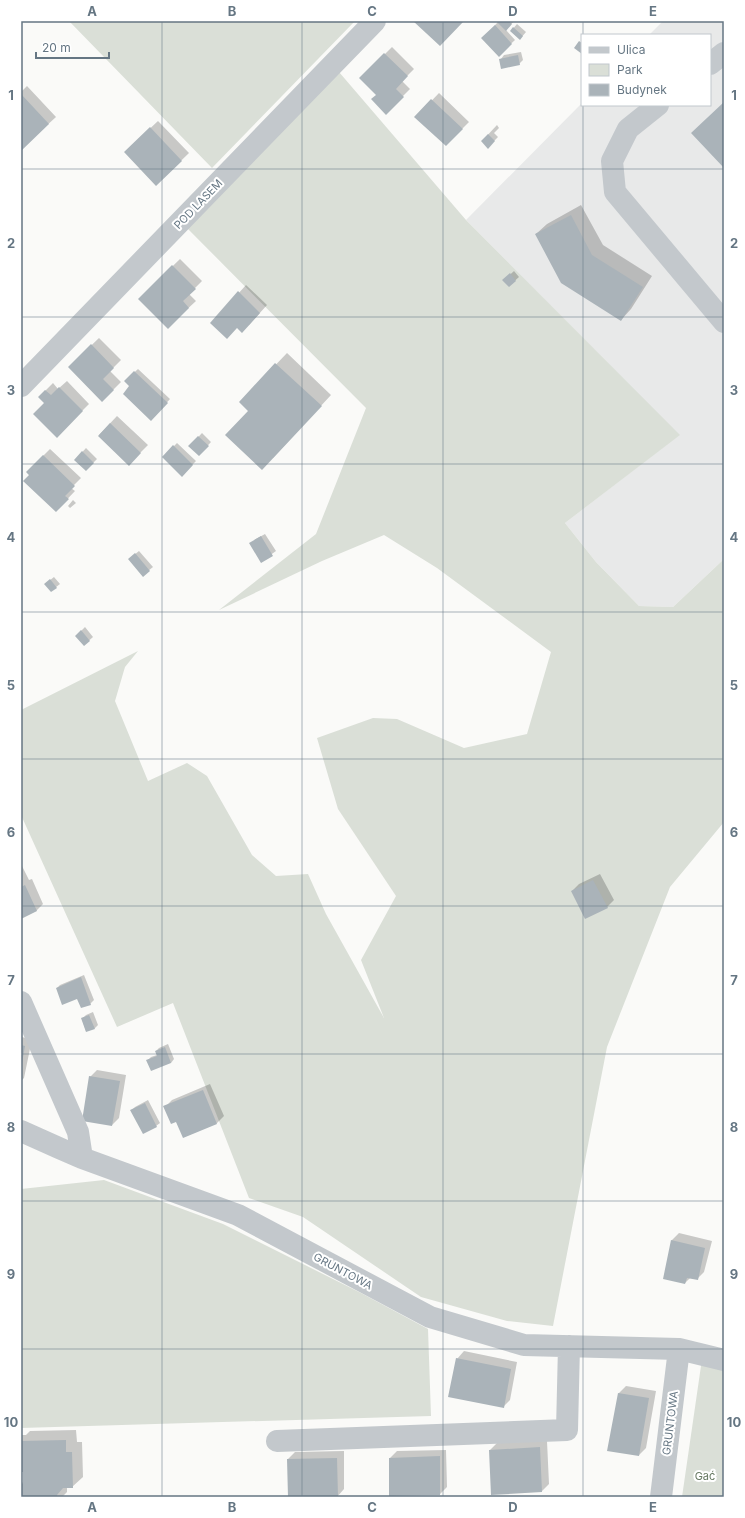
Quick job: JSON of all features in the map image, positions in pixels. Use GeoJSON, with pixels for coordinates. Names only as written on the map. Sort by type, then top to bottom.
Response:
{"type":"FeatureCollection","features":[{"type":"Feature","properties":{"kind":"street","name":"POD LASEM"},"geometry":{"type":"LineString","coordinates":[[21,386],[375,21]]}},
{"type":"Feature","properties":{"kind":"street"},"geometry":{"type":"LineString","coordinates":[[711,63],[724,53]]}},
{"type":"Feature","properties":{"kind":"street"},"geometry":{"type":"LineString","coordinates":[[657,106],[628,129],[612,161],[615,192],[720,311]]}},
{"type":"Feature","properties":{"kind":"street"},"geometry":{"type":"LineString","coordinates":[[21,1002],[78,1132],[82,1158]]}},
{"type":"Feature","properties":{"kind":"street","name":"GRUNTOWA"},"geometry":{"type":"LineString","coordinates":[[21,1131],[82,1158],[238,1215],[430,1317],[524,1345],[679,1349],[724,1360]]}},
{"type":"Feature","properties":{"kind":"street"},"geometry":{"type":"LineString","coordinates":[[277,1441],[567,1430],[569,1346]]}},
{"type":"Feature","properties":{"kind":"street","name":"GRUNTOWA"},"geometry":{"type":"LineString","coordinates":[[661,1497],[679,1349]]}},
{"type":"Feature","properties":{"kind":"shaded area"},"geometry":{"type":"Polygon","coordinates":[[[663,21],[724,21],[724,559],[673,607],[639,606],[596,562],[565,523],[679,435],[466,220],[581,104],[581,106],[711,106],[711,34],[650,34],[663,21]]]}},
{"type":"Feature","properties":{"kind":"green space"},"geometry":{"type":"Polygon","coordinates":[[[69,21],[355,21],[212,168],[69,21]]]}},
{"type":"Feature","properties":{"kind":"green space"},"geometry":{"type":"Polygon","coordinates":[[[339,72],[466,220],[680,435],[565,523],[596,562],[639,606],[673,607],[724,559],[724,822],[670,887],[607,1047],[553,1326],[507,1321],[421,1297],[303,1217],[249,1198],[173,1003],[117,1027],[21,815],[21,710],[138,651],[125,667],[115,701],[148,781],[187,763],[207,776],[252,855],[276,876],[308,874],[326,914],[384,1018],[361,960],[396,896],[338,809],[317,738],[373,718],[397,719],[464,748],[527,734],[551,652],[437,568],[384,535],[322,561],[219,610],[316,534],[366,408],[186,227],[339,72]]]}},
{"type":"Feature","properties":{"kind":"green space"},"geometry":{"type":"Polygon","coordinates":[[[104,1180],[223,1224],[361,1293],[428,1329],[431,1416],[21,1428],[21,1189],[104,1180]]]}},
{"type":"Feature","properties":{"kind":"green space","name":"Gać"},"geometry":{"type":"Polygon","coordinates":[[[702,1359],[724,1365],[724,1497],[682,1497],[702,1359]]]}},
{"type":"Feature","properties":{"kind":"building"},"geometry":{"type":"Polygon","coordinates":[[[413,21],[464,21],[440,46],[413,21]]]}},
{"type":"Feature","properties":{"kind":"building"},"geometry":{"type":"Polygon","coordinates":[[[496,21],[508,21],[512,24],[506,31],[496,21]]]}},
{"type":"Feature","properties":{"kind":"building"},"geometry":{"type":"Polygon","coordinates":[[[495,25],[512,44],[499,57],[481,38],[495,25]]]}},
{"type":"Feature","properties":{"kind":"building"},"geometry":{"type":"Polygon","coordinates":[[[513,27],[523,36],[520,40],[510,31],[513,27]]]}},
{"type":"Feature","properties":{"kind":"building"},"geometry":{"type":"Polygon","coordinates":[[[579,41],[581,42],[581,53],[574,48],[579,41]]]}},
{"type":"Feature","properties":{"kind":"building"},"geometry":{"type":"Polygon","coordinates":[[[384,53],[408,76],[396,89],[404,97],[386,115],[371,99],[376,95],[359,78],[384,53]]]}},
{"type":"Feature","properties":{"kind":"building"},"geometry":{"type":"Polygon","coordinates":[[[518,55],[520,65],[501,69],[499,59],[518,55]]]}},
{"type":"Feature","properties":{"kind":"building"},"geometry":{"type":"Polygon","coordinates":[[[21,94],[49,124],[21,151],[21,94]]]}},
{"type":"Feature","properties":{"kind":"building"},"geometry":{"type":"Polygon","coordinates":[[[431,99],[463,129],[446,146],[414,117],[431,99]]]}},
{"type":"Feature","properties":{"kind":"building"},"geometry":{"type":"Polygon","coordinates":[[[724,102],[724,168],[691,133],[724,102]]]}},
{"type":"Feature","properties":{"kind":"building"},"geometry":{"type":"Polygon","coordinates":[[[150,127],[182,161],[156,186],[124,152],[150,127]]]}},
{"type":"Feature","properties":{"kind":"building"},"geometry":{"type":"Polygon","coordinates":[[[488,134],[495,141],[488,149],[481,141],[488,134]]]}},
{"type":"Feature","properties":{"kind":"building"},"geometry":{"type":"Polygon","coordinates":[[[571,215],[592,255],[643,287],[621,321],[561,283],[535,234],[571,215]]]}},
{"type":"Feature","properties":{"kind":"building"},"geometry":{"type":"Polygon","coordinates":[[[172,265],[196,289],[183,301],[189,308],[168,329],[138,299],[172,265]]]}},
{"type":"Feature","properties":{"kind":"building"},"geometry":{"type":"Polygon","coordinates":[[[510,273],[516,281],[509,287],[502,280],[510,273]]]}},
{"type":"Feature","properties":{"kind":"building"},"geometry":{"type":"Polygon","coordinates":[[[238,291],[260,313],[242,333],[237,328],[227,339],[210,323],[238,291]]]}},
{"type":"Feature","properties":{"kind":"building"},"geometry":{"type":"Polygon","coordinates":[[[91,344],[114,368],[103,379],[114,390],[102,402],[68,367],[91,344]]]}},
{"type":"Feature","properties":{"kind":"building"},"geometry":{"type":"Polygon","coordinates":[[[275,363],[322,406],[262,470],[225,435],[248,411],[239,402],[275,363]]]}},
{"type":"Feature","properties":{"kind":"building"},"geometry":{"type":"Polygon","coordinates":[[[134,371],[168,403],[151,421],[123,394],[129,386],[124,381],[134,371]]]}},
{"type":"Feature","properties":{"kind":"building"},"geometry":{"type":"Polygon","coordinates":[[[59,387],[83,411],[57,438],[33,414],[44,403],[38,397],[45,390],[51,395],[59,387]]]}},
{"type":"Feature","properties":{"kind":"building"},"geometry":{"type":"Polygon","coordinates":[[[110,423],[141,453],[129,466],[98,436],[110,423]]]}},
{"type":"Feature","properties":{"kind":"building"},"geometry":{"type":"Polygon","coordinates":[[[198,436],[209,446],[199,456],[188,446],[198,436]]]}},
{"type":"Feature","properties":{"kind":"building"},"geometry":{"type":"Polygon","coordinates":[[[173,445],[193,465],[182,477],[162,457],[173,445]]]}},
{"type":"Feature","properties":{"kind":"building"},"geometry":{"type":"Polygon","coordinates":[[[82,451],[94,463],[86,471],[74,460],[82,451]]]}},
{"type":"Feature","properties":{"kind":"building"},"geometry":{"type":"Polygon","coordinates":[[[43,455],[75,486],[65,496],[69,499],[56,512],[23,481],[29,475],[26,472],[43,455]]]}},
{"type":"Feature","properties":{"kind":"building"},"geometry":{"type":"Polygon","coordinates":[[[261,536],[273,556],[261,563],[249,543],[261,536]]]}},
{"type":"Feature","properties":{"kind":"building"},"geometry":{"type":"Polygon","coordinates":[[[135,553],[150,571],[143,577],[128,559],[135,553]]]}},
{"type":"Feature","properties":{"kind":"building"},"geometry":{"type":"Polygon","coordinates":[[[50,579],[57,588],[51,592],[44,584],[50,579]]]}},
{"type":"Feature","properties":{"kind":"building"},"geometry":{"type":"Polygon","coordinates":[[[81,630],[90,641],[84,646],[75,636],[81,630]]]}},
{"type":"Feature","properties":{"kind":"building"},"geometry":{"type":"Polygon","coordinates":[[[593,880],[608,908],[585,919],[571,891],[593,880]]]}},
{"type":"Feature","properties":{"kind":"building"},"geometry":{"type":"Polygon","coordinates":[[[25,885],[37,911],[21,919],[21,887],[25,885]]]}},
{"type":"Feature","properties":{"kind":"building"},"geometry":{"type":"Polygon","coordinates":[[[81,977],[91,1005],[81,1008],[77,999],[62,1005],[56,988],[81,977]]]}},
{"type":"Feature","properties":{"kind":"building"},"geometry":{"type":"Polygon","coordinates":[[[89,1015],[95,1029],[86,1032],[81,1018],[89,1015]]]}},
{"type":"Feature","properties":{"kind":"building"},"geometry":{"type":"Polygon","coordinates":[[[21,1045],[25,1046],[22,1063],[21,1063],[21,1045]]]}},
{"type":"Feature","properties":{"kind":"building"},"geometry":{"type":"Polygon","coordinates":[[[165,1047],[171,1063],[151,1071],[146,1060],[157,1056],[155,1051],[165,1047]]]}},
{"type":"Feature","properties":{"kind":"building"},"geometry":{"type":"Polygon","coordinates":[[[89,1076],[120,1081],[112,1126],[82,1121],[89,1076]]]}},
{"type":"Feature","properties":{"kind":"building"},"geometry":{"type":"Polygon","coordinates":[[[203,1090],[217,1124],[183,1138],[176,1122],[171,1124],[163,1106],[203,1090]]]}},
{"type":"Feature","properties":{"kind":"building"},"geometry":{"type":"Polygon","coordinates":[[[145,1103],[157,1127],[143,1134],[130,1110],[145,1103]]]}},
{"type":"Feature","properties":{"kind":"building"},"geometry":{"type":"Polygon","coordinates":[[[671,1240],[705,1248],[698,1280],[687,1278],[685,1284],[663,1279],[671,1240]]]}},
{"type":"Feature","properties":{"kind":"building"},"geometry":{"type":"Polygon","coordinates":[[[456,1358],[511,1369],[504,1408],[448,1397],[456,1358]]]}},
{"type":"Feature","properties":{"kind":"building"},"geometry":{"type":"Polygon","coordinates":[[[618,1393],[649,1398],[639,1456],[607,1451],[618,1393]]]}},
{"type":"Feature","properties":{"kind":"building"},"geometry":{"type":"Polygon","coordinates":[[[66,1440],[66,1452],[72,1452],[73,1488],[63,1488],[57,1497],[21,1497],[23,1472],[21,1472],[21,1441],[66,1440]]]}},
{"type":"Feature","properties":{"kind":"building"},"geometry":{"type":"Polygon","coordinates":[[[540,1447],[542,1492],[491,1495],[489,1450],[540,1447]]]}},
{"type":"Feature","properties":{"kind":"building"},"geometry":{"type":"Polygon","coordinates":[[[440,1456],[440,1495],[389,1496],[389,1458],[440,1456]]]}},
{"type":"Feature","properties":{"kind":"building"},"geometry":{"type":"Polygon","coordinates":[[[337,1458],[338,1497],[288,1497],[287,1459],[337,1458]]]}}]}
